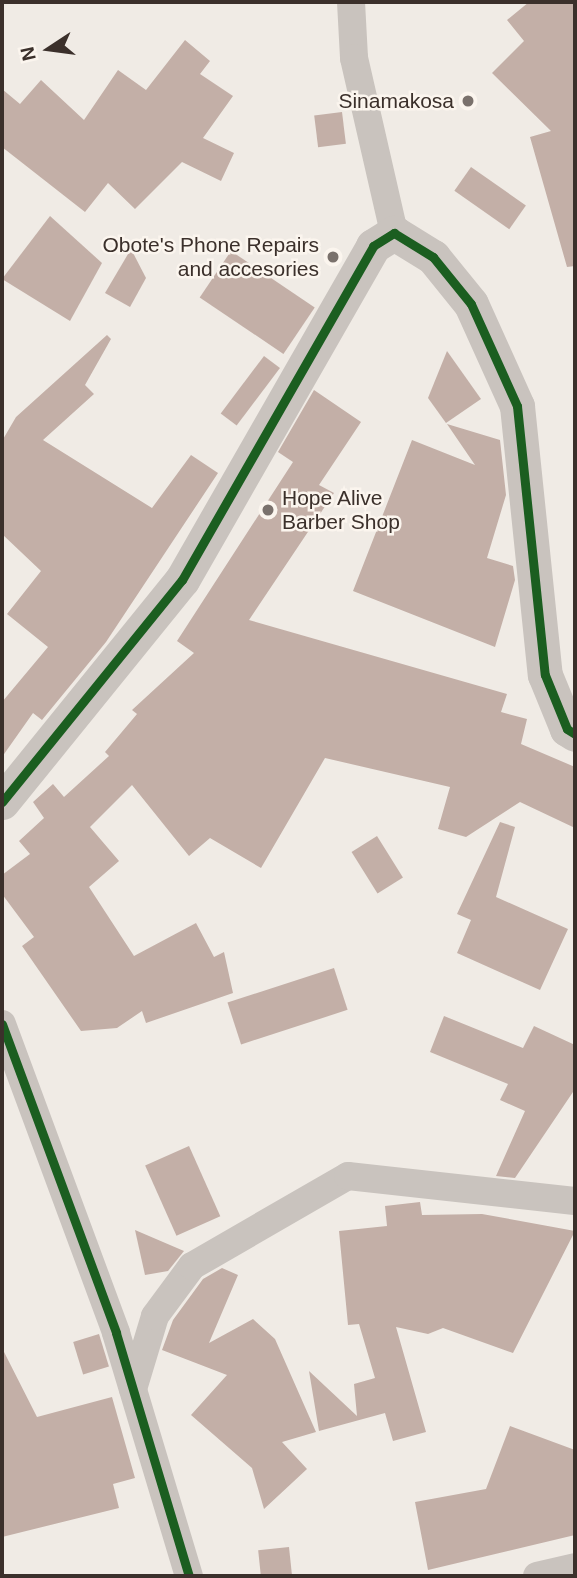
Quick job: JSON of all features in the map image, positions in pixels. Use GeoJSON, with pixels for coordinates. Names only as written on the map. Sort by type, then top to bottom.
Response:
{"type":"FeatureCollection","features":[{"type":"Feature","properties":{"kind":"street"},"geometry":{"type":"LineString","coordinates":[[351,2],[354,58],[394,233],[433,257],[471,303],[517,406],[545,675],[567,729],[575,734]]}},
{"type":"Feature","properties":{"kind":"street"},"geometry":{"type":"LineString","coordinates":[[2,802],[183,580],[373,246],[394,233]]}},
{"type":"Feature","properties":{"kind":"street"},"geometry":{"type":"LineString","coordinates":[[2,1024],[133,1389],[189,1576]]}},
{"type":"Feature","properties":{"kind":"street"},"geometry":{"type":"LineString","coordinates":[[133,1389],[155,1316],[192,1266],[348,1176],[575,1200]]}},
{"type":"Feature","properties":{"kind":"building"},"geometry":{"type":"Polygon","coordinates":[[[529,2],[575,2],[575,266],[567,267],[530,137],[551,131],[492,73],[524,41],[507,20],[529,2]]]}},
{"type":"Feature","properties":{"kind":"building"},"geometry":{"type":"Polygon","coordinates":[[[185,40],[210,61],[200,74],[233,96],[203,138],[234,153],[221,181],[182,162],[135,209],[108,183],[85,212],[2,147],[2,89],[20,104],[41,80],[84,120],[118,70],[146,90],[185,40]]]}},
{"type":"Feature","properties":{"kind":"building"},"geometry":{"type":"Polygon","coordinates":[[[342,112],[346,144],[318,147],[314,115],[342,112]]]}},
{"type":"Feature","properties":{"kind":"building"},"geometry":{"type":"Polygon","coordinates":[[[471,167],[526,205],[509,229],[454,191],[471,167]]]}},
{"type":"Feature","properties":{"kind":"building"},"geometry":{"type":"Polygon","coordinates":[[[50,216],[102,263],[70,321],[2,279],[50,216]]]}},
{"type":"Feature","properties":{"kind":"building"},"geometry":{"type":"Polygon","coordinates":[[[131,249],[146,278],[130,307],[105,293],[131,249]]]}},
{"type":"Feature","properties":{"kind":"building"},"geometry":{"type":"Polygon","coordinates":[[[231,251],[315,307],[283,354],[200,297],[231,251]]]}},
{"type":"Feature","properties":{"kind":"building"},"geometry":{"type":"Polygon","coordinates":[[[107,335],[111,339],[85,385],[94,394],[43,440],[152,508],[191,455],[218,473],[106,642],[42,720],[33,713],[2,757],[2,702],[48,647],[7,614],[41,571],[2,534],[2,441],[16,417],[107,335]]]}},
{"type":"Feature","properties":{"kind":"building"},"geometry":{"type":"Polygon","coordinates":[[[447,351],[481,399],[446,423],[428,398],[447,351]]]}},
{"type":"Feature","properties":{"kind":"building"},"geometry":{"type":"Polygon","coordinates":[[[264,356],[280,368],[237,426],[221,414],[264,356]]]}},
{"type":"Feature","properties":{"kind":"building"},"geometry":{"type":"Polygon","coordinates":[[[314,390],[361,422],[319,485],[334,493],[249,620],[507,694],[501,712],[527,719],[521,744],[575,767],[575,828],[520,802],[466,837],[438,829],[450,787],[325,758],[261,868],[210,838],[189,856],[132,785],[90,827],[119,861],[89,887],[134,956],[196,923],[214,957],[224,952],[233,993],[146,1023],[142,1011],[117,1028],[81,1031],[22,946],[34,937],[2,894],[2,875],[30,854],[19,841],[44,818],[33,802],[53,784],[64,797],[109,756],[105,752],[137,714],[132,710],[194,653],[177,641],[293,462],[278,452],[314,390]]]}},
{"type":"Feature","properties":{"kind":"building"},"geometry":{"type":"Polygon","coordinates":[[[447,424],[500,440],[506,495],[487,558],[513,566],[515,580],[495,647],[353,591],[412,440],[475,465],[447,424]]]}},
{"type":"Feature","properties":{"kind":"building"},"geometry":{"type":"Polygon","coordinates":[[[500,822],[515,827],[496,897],[568,929],[540,990],[457,953],[471,920],[457,914],[500,822]]]}},
{"type":"Feature","properties":{"kind":"building"},"geometry":{"type":"Polygon","coordinates":[[[377,836],[403,878],[378,893],[352,852],[377,836]]]}},
{"type":"Feature","properties":{"kind":"building"},"geometry":{"type":"Polygon","coordinates":[[[334,968],[348,1010],[241,1044],[227,1003],[334,968]]]}},
{"type":"Feature","properties":{"kind":"building"},"geometry":{"type":"Polygon","coordinates":[[[444,1016],[523,1048],[534,1026],[575,1045],[575,1089],[515,1178],[496,1176],[525,1111],[500,1100],[508,1084],[430,1052],[444,1016]]]}},
{"type":"Feature","properties":{"kind":"building"},"geometry":{"type":"Polygon","coordinates":[[[189,1146],[220,1216],[176,1236],[145,1166],[189,1146]]]}},
{"type":"Feature","properties":{"kind":"building"},"geometry":{"type":"Polygon","coordinates":[[[420,1202],[422,1215],[482,1214],[575,1231],[513,1353],[443,1328],[428,1334],[396,1327],[426,1432],[393,1441],[385,1413],[319,1431],[309,1371],[357,1416],[354,1384],[375,1378],[359,1324],[348,1325],[339,1231],[387,1226],[385,1206],[420,1202]]]}},
{"type":"Feature","properties":{"kind":"building"},"geometry":{"type":"Polygon","coordinates":[[[135,1230],[184,1251],[168,1271],[145,1275],[135,1230]]]}},
{"type":"Feature","properties":{"kind":"building"},"geometry":{"type":"Polygon","coordinates":[[[222,1268],[238,1275],[209,1343],[253,1319],[275,1339],[316,1432],[282,1442],[307,1469],[264,1509],[252,1468],[191,1415],[227,1375],[162,1350],[173,1320],[203,1279],[222,1268]]]}},
{"type":"Feature","properties":{"kind":"building"},"geometry":{"type":"Polygon","coordinates":[[[99,1334],[109,1367],[83,1374],[73,1342],[99,1334]]]}},
{"type":"Feature","properties":{"kind":"building"},"geometry":{"type":"Polygon","coordinates":[[[2,1348],[37,1417],[112,1397],[135,1478],[113,1484],[119,1508],[2,1537],[2,1348]]]}},
{"type":"Feature","properties":{"kind":"building"},"geometry":{"type":"Polygon","coordinates":[[[510,1426],[575,1450],[575,1535],[428,1570],[415,1502],[486,1489],[510,1426]]]}},
{"type":"Feature","properties":{"kind":"building"},"geometry":{"type":"Polygon","coordinates":[[[289,1547],[292,1576],[261,1576],[258,1550],[289,1547]]]}},
{"type":"Feature","properties":{"kind":"cycle path"},"geometry":{"type":"LineString","coordinates":[[2,802],[182,580],[373,246],[394,233],[433,257],[471,304],[517,406],[545,675],[567,729],[575,734]]}},
{"type":"Feature","properties":{"kind":"cycle path"},"geometry":{"type":"LineString","coordinates":[[2,1024],[116,1333],[189,1576]]}},
{"type":"Feature","properties":{"kind":"place","name":"Sinamakosa"},"geometry":{"type":"Point","coordinates":[468,101]}},
{"type":"Feature","properties":{"kind":"place","name":"Obote's Phone Repairs and accesories"},"geometry":{"type":"Point","coordinates":[333,257]}},
{"type":"Feature","properties":{"kind":"place","name":"Hope Alive Barber Shop"},"geometry":{"type":"Point","coordinates":[268,510]}}]}
